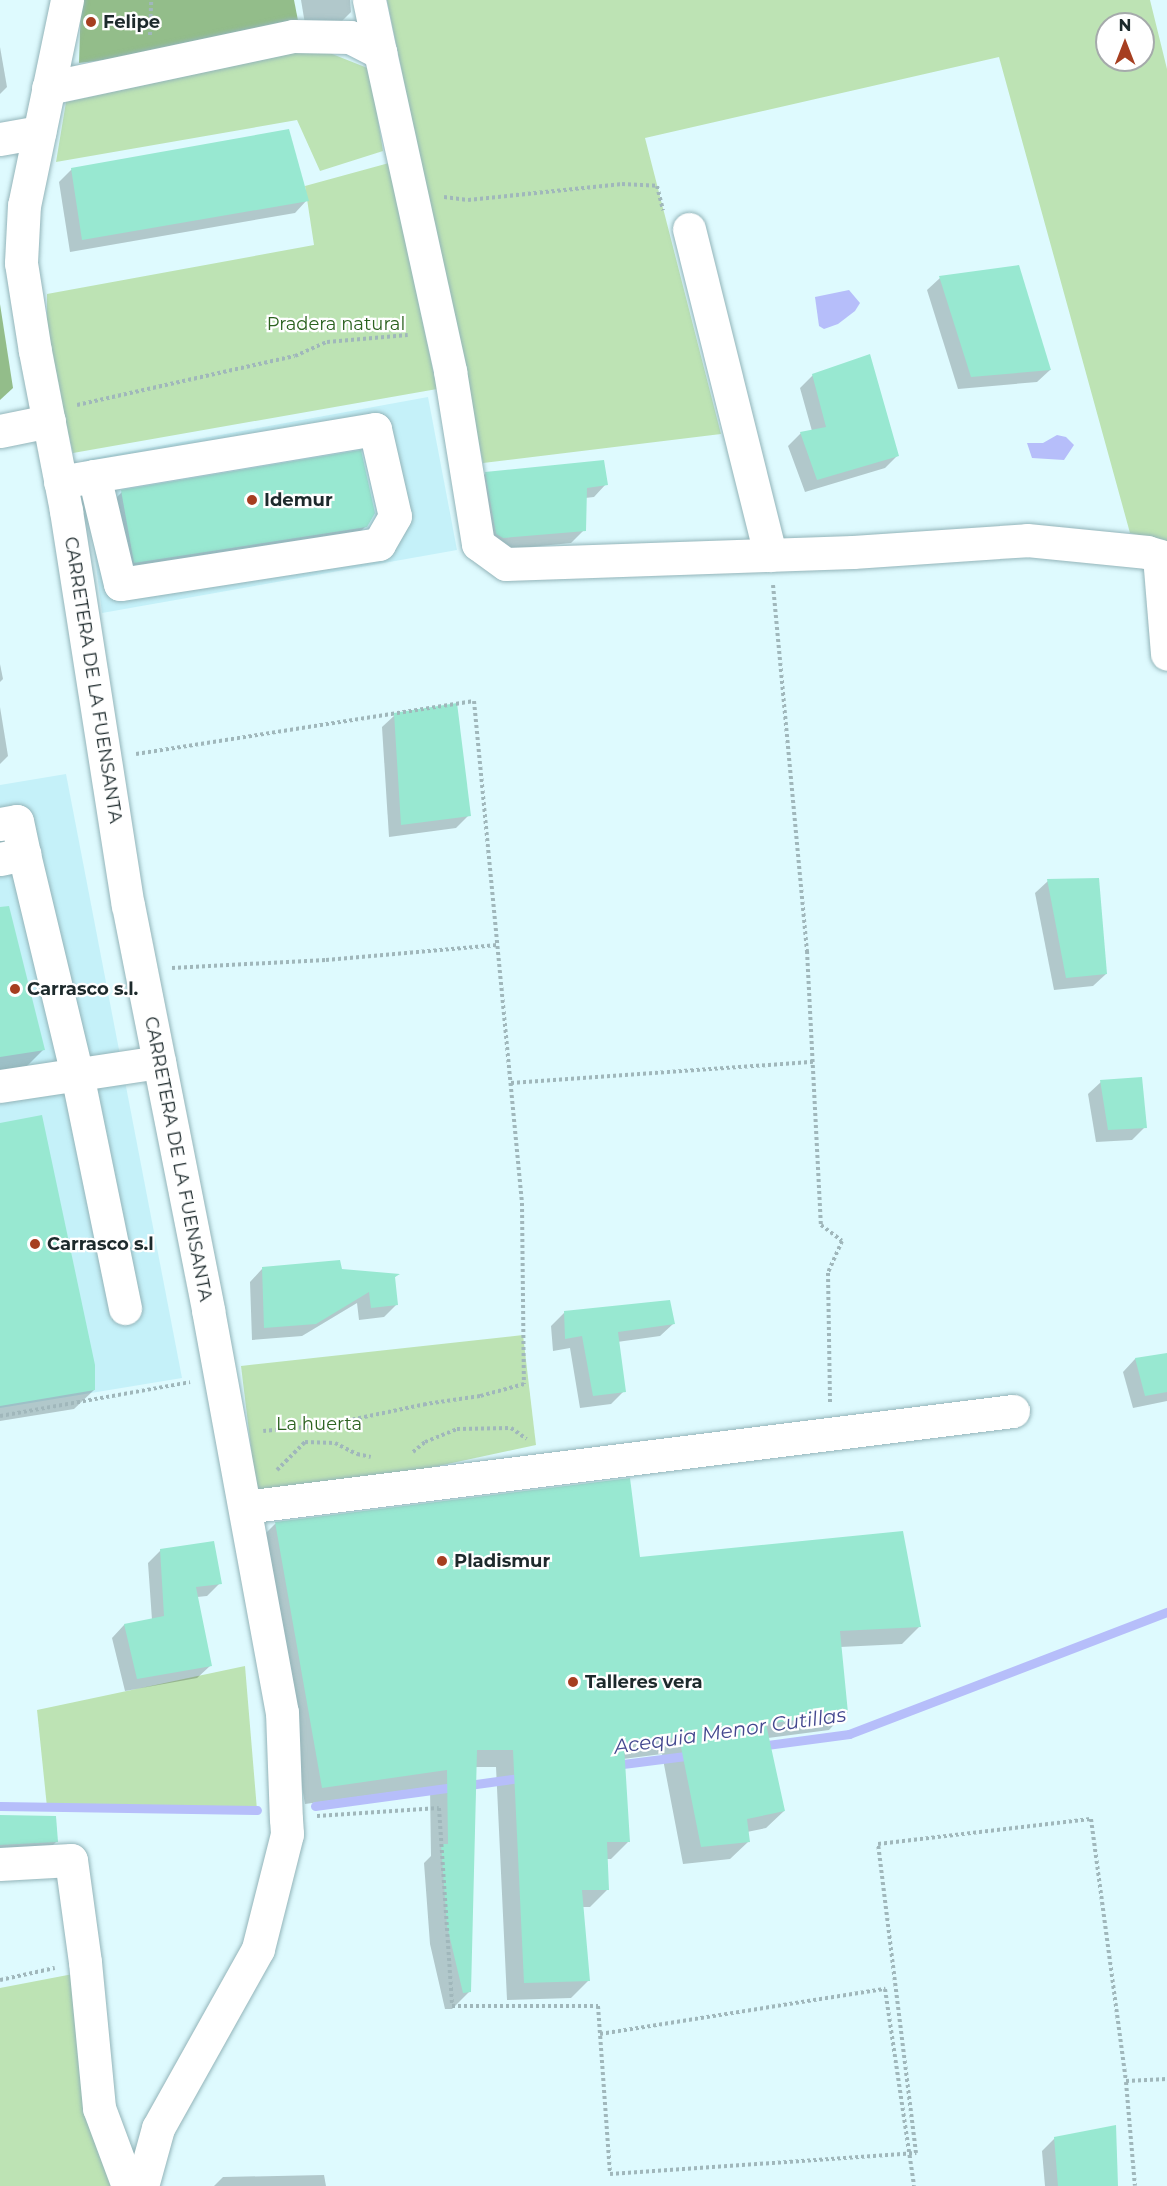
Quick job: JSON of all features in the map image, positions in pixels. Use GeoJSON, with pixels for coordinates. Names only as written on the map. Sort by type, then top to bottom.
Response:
{"type":"FeatureCollection","features":[{"type":"Feature","properties":{"kind":"street"},"geometry":{"type":"LineString","coordinates":[[369,0],[443,341],[478,544],[506,564],[853,552],[1027,540],[1147,552],[1163,557],[1167,654]]}},
{"type":"Feature","properties":{"kind":"street","name":"CARRETERA DE LA FUENSANTA"},"geometry":{"type":"LineString","coordinates":[[59,4],[48,88],[24,206],[21,263],[60,482],[141,970],[232,1438],[282,1712],[286,1834],[258,1949],[158,2128],[142,2186]]}},
{"type":"Feature","properties":{"kind":"street"},"geometry":{"type":"LineString","coordinates":[[48,88],[293,36],[350,37],[380,52]]}},
{"type":"Feature","properties":{"kind":"street"},"geometry":{"type":"LineString","coordinates":[[0,140],[39,132]]}},
{"type":"Feature","properties":{"kind":"street"},"geometry":{"type":"LineString","coordinates":[[689,229],[770,555]]}},
{"type":"Feature","properties":{"kind":"street"},"geometry":{"type":"LineString","coordinates":[[0,431],[48,415]]}},
{"type":"Feature","properties":{"kind":"street"},"geometry":{"type":"LineString","coordinates":[[60,482],[94,476],[375,429],[394,516],[379,544],[120,584],[94,476]]}},
{"type":"Feature","properties":{"kind":"street"},"geometry":{"type":"LineString","coordinates":[[0,824],[17,821],[12,857],[77,1074],[125,1308]]}},
{"type":"Feature","properties":{"kind":"street"},"geometry":{"type":"LineString","coordinates":[[22,1083],[159,1062]]}},
{"type":"Feature","properties":{"kind":"street"},"geometry":{"type":"LineString","coordinates":[[245,1507],[1013,1411]]}},
{"type":"Feature","properties":{"kind":"street"},"geometry":{"type":"LineString","coordinates":[[0,1864],[71,1860],[85,1962],[99,2108],[128,2186]]}},
{"type":"Feature","properties":{"kind":"path"},"geometry":{"type":"LineString","coordinates":[[411,194],[468,200],[622,184],[657,186],[671,241],[689,229]]}},
{"type":"Feature","properties":{"kind":"path"},"geometry":{"type":"LineString","coordinates":[[48,415],[185,379],[295,356],[327,342],[404,334],[443,341]]}},
{"type":"Feature","properties":{"kind":"path"},"geometry":{"type":"LineString","coordinates":[[770,555],[807,951],[821,1226],[842,1241],[828,1273],[828,1434]]}},
{"type":"Feature","properties":{"kind":"path"},"geometry":{"type":"LineString","coordinates":[[105,759],[474,700],[522,1203],[524,1384],[480,1396],[426,1404],[326,1425],[255,1432],[232,1438]]}},
{"type":"Feature","properties":{"kind":"path"},"geometry":{"type":"LineString","coordinates":[[141,970],[326,960],[498,945]]}},
{"type":"Feature","properties":{"kind":"path"},"geometry":{"type":"LineString","coordinates":[[511,1083],[813,1062]]}},
{"type":"Feature","properties":{"kind":"path"},"geometry":{"type":"LineString","coordinates":[[0,1416],[220,1376]]}},
{"type":"Feature","properties":{"kind":"path"},"geometry":{"type":"LineString","coordinates":[[409,1456],[425,1442],[457,1429],[511,1428],[536,1445]]}},
{"type":"Feature","properties":{"kind":"path"},"geometry":{"type":"LineString","coordinates":[[245,1507],[305,1442],[335,1443],[357,1454],[379,1459]]}},
{"type":"Feature","properties":{"kind":"path"},"geometry":{"type":"LineString","coordinates":[[286,1819],[439,1808],[452,2006],[598,2006],[610,2174],[916,2153],[878,1844],[1090,1819],[1126,2081],[1135,2186]]}},
{"type":"Feature","properties":{"kind":"path"},"geometry":{"type":"LineString","coordinates":[[0,1980],[85,1962]]}},
{"type":"Feature","properties":{"kind":"path"},"geometry":{"type":"LineString","coordinates":[[600,2034],[885,1989],[914,2186]]}},
{"type":"Feature","properties":{"kind":"path"},"geometry":{"type":"LineString","coordinates":[[1126,2081],[1167,2079]]}},
{"type":"Feature","properties":{"kind":"shaded area"},"geometry":{"type":"Polygon","coordinates":[[[428,397],[457,550],[102,613],[83,460],[428,397]]]}},
{"type":"Feature","properties":{"kind":"shaded area"},"geometry":{"type":"Polygon","coordinates":[[[66,774],[182,1378],[0,1408],[0,785],[66,774]]]}},
{"type":"Feature","properties":{"kind":"green space"},"geometry":{"type":"Polygon","coordinates":[[[81,0],[294,0],[301,36],[79,63],[81,0]]]}},
{"type":"Feature","properties":{"kind":"green space"},"geometry":{"type":"Polygon","coordinates":[[[387,0],[1150,0],[1153,12],[1095,12],[1095,72],[1155,72],[1155,20],[1167,69],[1167,542],[1130,533],[999,57],[645,138],[721,434],[483,463],[387,0]]]}},
{"type":"Feature","properties":{"kind":"green space"},"geometry":{"type":"Polygon","coordinates":[[[317,48],[370,69],[383,151],[320,171],[297,120],[56,162],[66,102],[317,48]]]}},
{"type":"Feature","properties":{"kind":"green space","name":"Pradera natural"},"geometry":{"type":"Polygon","coordinates":[[[389,163],[437,389],[73,453],[47,346],[47,294],[314,245],[305,186],[389,163]]]}},
{"type":"Feature","properties":{"kind":"green space"},"geometry":{"type":"Polygon","coordinates":[[[0,304],[13,388],[0,400],[0,304]]]}},
{"type":"Feature","properties":{"kind":"green space","name":"La huerta"},"geometry":{"type":"Polygon","coordinates":[[[523,1335],[536,1445],[258,1505],[241,1366],[523,1335]]]}},
{"type":"Feature","properties":{"kind":"green space"},"geometry":{"type":"Polygon","coordinates":[[[245,1666],[257,1810],[47,1807],[37,1710],[245,1666]]]}},
{"type":"Feature","properties":{"kind":"green space"},"geometry":{"type":"Polygon","coordinates":[[[73,1974],[114,2186],[0,2186],[0,1988],[73,1974]]]}},
{"type":"Feature","properties":{"kind":"water"},"geometry":{"type":"Polygon","coordinates":[[[849,290],[860,303],[855,311],[838,324],[824,329],[819,326],[815,297],[849,290]]]}},
{"type":"Feature","properties":{"kind":"water"},"geometry":{"type":"Polygon","coordinates":[[[1057,435],[1066,437],[1074,445],[1064,460],[1032,458],[1027,443],[1043,443],[1057,435]]]}},
{"type":"Feature","properties":{"kind":"building"},"geometry":{"type":"Polygon","coordinates":[[[289,129],[309,201],[82,240],[71,168],[289,129]]]}},
{"type":"Feature","properties":{"kind":"building"},"geometry":{"type":"Polygon","coordinates":[[[1019,265],[1051,370],[971,377],[939,276],[1019,265]]]}},
{"type":"Feature","properties":{"kind":"building"},"geometry":{"type":"Polygon","coordinates":[[[870,354],[899,456],[817,480],[800,432],[826,427],[812,374],[870,354]]]}},
{"type":"Feature","properties":{"kind":"building","name":"Idemur"},"geometry":{"type":"Polygon","coordinates":[[[361,450],[375,513],[367,527],[134,563],[121,490],[361,450]]]}},
{"type":"Feature","properties":{"kind":"building"},"geometry":{"type":"Polygon","coordinates":[[[604,460],[608,485],[587,488],[586,531],[503,538],[496,534],[485,472],[604,460]]]}},
{"type":"Feature","properties":{"kind":"building"},"geometry":{"type":"Polygon","coordinates":[[[457,703],[471,816],[401,825],[394,713],[457,703]]]}},
{"type":"Feature","properties":{"kind":"building"},"geometry":{"type":"Polygon","coordinates":[[[1099,878],[1107,974],[1066,978],[1047,879],[1099,878]]]}},
{"type":"Feature","properties":{"kind":"building","name":"Carrasco s.l."},"geometry":{"type":"Polygon","coordinates":[[[9,906],[45,1050],[0,1057],[0,907],[9,906]]]}},
{"type":"Feature","properties":{"kind":"building"},"geometry":{"type":"Polygon","coordinates":[[[1142,1077],[1147,1128],[1108,1130],[1100,1080],[1142,1077]]]}},
{"type":"Feature","properties":{"kind":"building","name":"Carrasco s.l"},"geometry":{"type":"Polygon","coordinates":[[[42,1115],[95,1365],[95,1390],[0,1406],[0,1123],[42,1115]]]}},
{"type":"Feature","properties":{"kind":"building"},"geometry":{"type":"Polygon","coordinates":[[[340,1260],[342,1269],[400,1274],[395,1277],[398,1305],[371,1308],[369,1292],[316,1324],[264,1328],[262,1267],[340,1260]]]}},
{"type":"Feature","properties":{"kind":"building"},"geometry":{"type":"Polygon","coordinates":[[[670,1300],[675,1324],[618,1332],[626,1392],[593,1396],[582,1336],[565,1339],[564,1311],[670,1300]]]}},
{"type":"Feature","properties":{"kind":"building"},"geometry":{"type":"Polygon","coordinates":[[[1167,1353],[1167,1392],[1145,1396],[1135,1358],[1167,1353]]]}},
{"type":"Feature","properties":{"kind":"building"},"geometry":{"type":"Polygon","coordinates":[[[630,1478],[640,1557],[903,1531],[921,1627],[840,1631],[848,1713],[766,1724],[785,1811],[747,1819],[750,1842],[701,1847],[679,1737],[624,1745],[630,1842],[607,1842],[609,1890],[582,1890],[590,1981],[524,1983],[513,1750],[477,1750],[471,1992],[463,1993],[447,1926],[441,1844],[448,1844],[447,1770],[322,1788],[275,1522],[630,1478]]]}},
{"type":"Feature","properties":{"kind":"building"},"geometry":{"type":"Polygon","coordinates":[[[214,1541],[222,1584],[196,1587],[212,1666],[137,1679],[124,1624],[164,1616],[160,1549],[214,1541]]]}},
{"type":"Feature","properties":{"kind":"building"},"geometry":{"type":"Polygon","coordinates":[[[0,1815],[56,1816],[58,1842],[0,1845],[0,1815]]]}},
{"type":"Feature","properties":{"kind":"building"},"geometry":{"type":"Polygon","coordinates":[[[1116,2125],[1118,2186],[1058,2186],[1054,2137],[1116,2125]]]}},
{"type":"Feature","properties":{"kind":"waterway","name":"Acequia Menor Cutillas"},"geometry":{"type":"LineString","coordinates":[[760,1746],[849,1734],[1167,1612]]}},
{"type":"Feature","properties":{"kind":"waterway","name":"Acequia Menor Cutillas"},"geometry":{"type":"LineString","coordinates":[[615,1765],[693,1755]]}},
{"type":"Feature","properties":{"kind":"waterway","name":"Acequia Menor Cutillas"},"geometry":{"type":"LineString","coordinates":[[315,1806],[526,1777]]}},
{"type":"Feature","properties":{"kind":"waterway","name":"Acequia Menor Cutillas"},"geometry":{"type":"LineString","coordinates":[[0,1806],[257,1810]]}},
{"type":"Feature","properties":{"kind":"place","name":"Felipe"},"geometry":{"type":"Point","coordinates":[91,22]}},
{"type":"Feature","properties":{"kind":"place","name":"Idemur"},"geometry":{"type":"Point","coordinates":[252,500]}},
{"type":"Feature","properties":{"kind":"place","name":"Carrasco s.l."},"geometry":{"type":"Point","coordinates":[15,989]}},
{"type":"Feature","properties":{"kind":"place","name":"Carrasco s.l"},"geometry":{"type":"Point","coordinates":[35,1244]}},
{"type":"Feature","properties":{"kind":"place","name":"Pladismur"},"geometry":{"type":"Point","coordinates":[442,1561]}},
{"type":"Feature","properties":{"kind":"place","name":"Talleres vera"},"geometry":{"type":"Point","coordinates":[573,1682]}}]}
